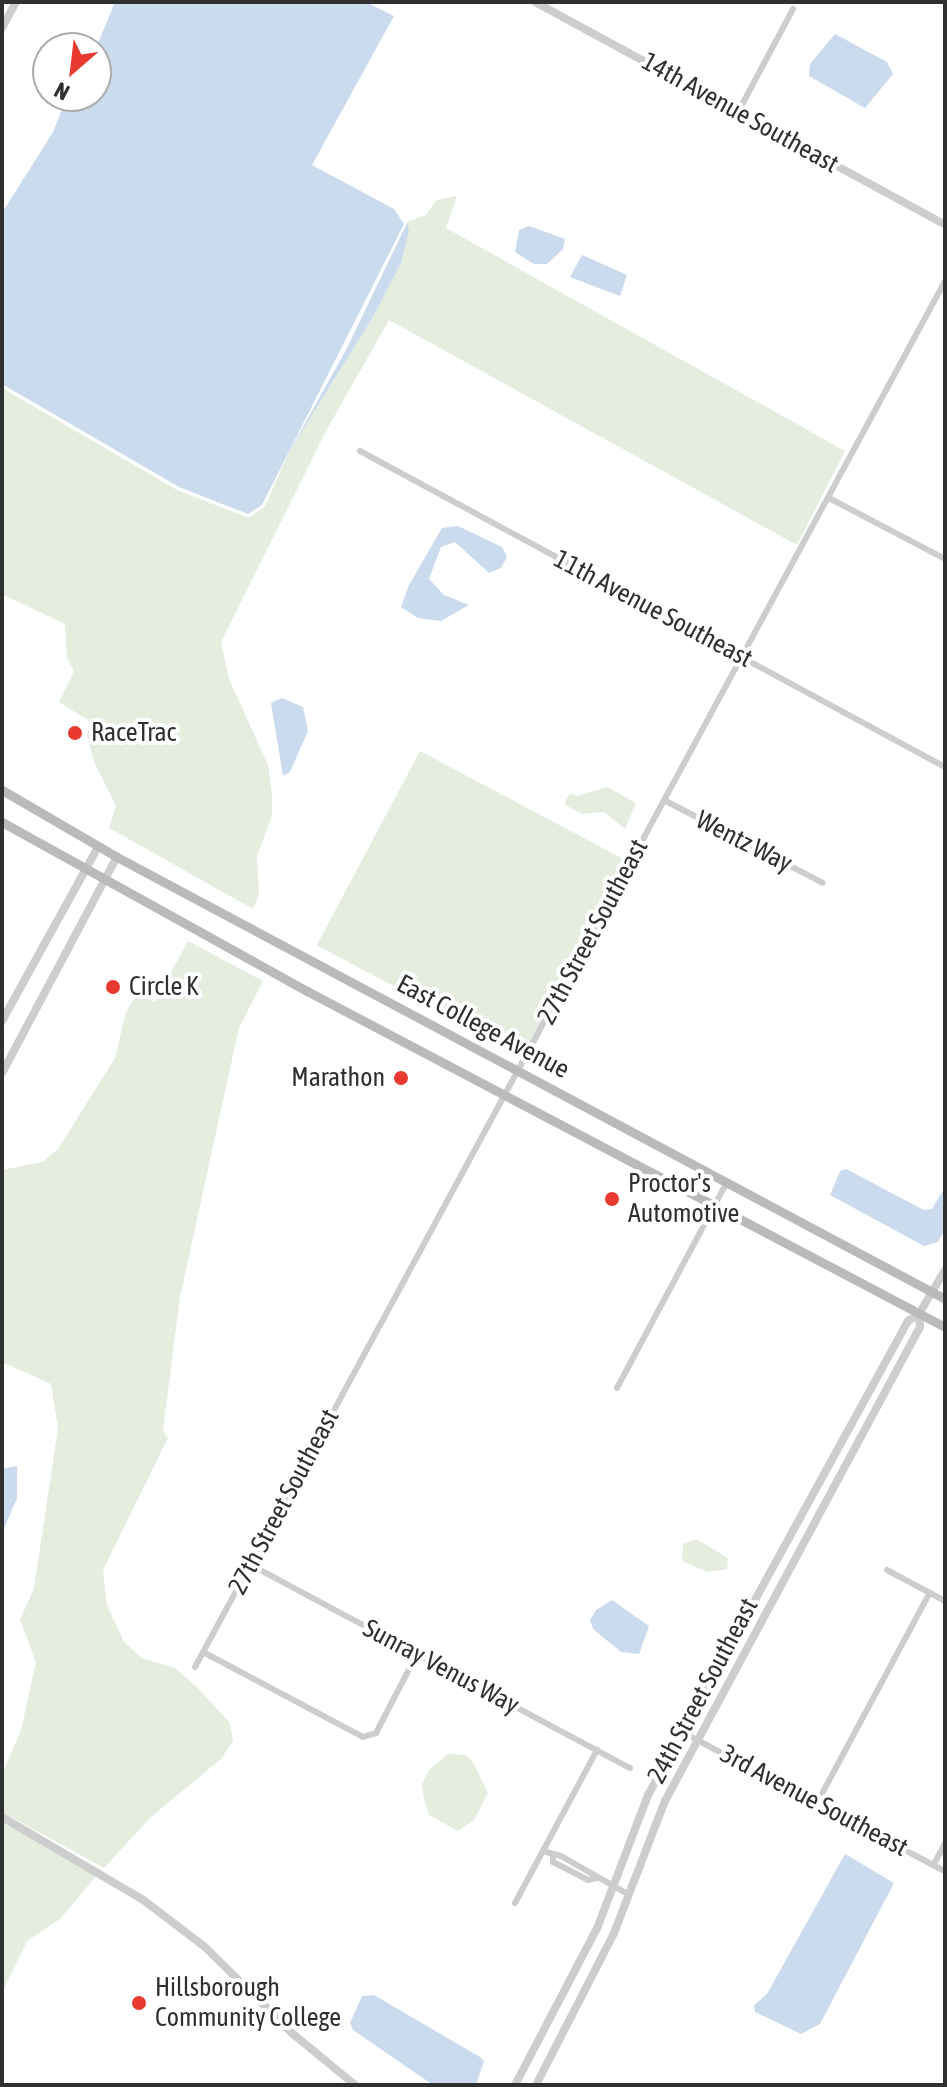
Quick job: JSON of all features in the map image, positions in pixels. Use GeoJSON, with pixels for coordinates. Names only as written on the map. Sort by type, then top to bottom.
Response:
{"type":"FeatureCollection","features":[{"type":"Feature","properties":{"kind":"main road","name":"East College Avenue"},"geometry":{"type":"LineString","coordinates":[[2,790],[98,847],[945,1299]]}},
{"type":"Feature","properties":{"kind":"main road","name":"East College Avenue"},"geometry":{"type":"LineString","coordinates":[[2,822],[104,881],[507,1092],[945,1327]]}},
{"type":"Feature","properties":{"kind":"street"},"geometry":{"type":"LineString","coordinates":[[2,28],[16,2]]}},
{"type":"Feature","properties":{"kind":"street","name":"14th Avenue Southeast"},"geometry":{"type":"LineString","coordinates":[[535,2],[945,225]]}},
{"type":"Feature","properties":{"kind":"street"},"geometry":{"type":"LineString","coordinates":[[554,12],[560,2]]}},
{"type":"Feature","properties":{"kind":"street"},"geometry":{"type":"LineString","coordinates":[[738,112],[793,9]]}},
{"type":"Feature","properties":{"kind":"street","name":"27th Street Southeast"},"geometry":{"type":"LineString","coordinates":[[195,1667],[945,281]]}},
{"type":"Feature","properties":{"kind":"street","name":"11th Avenue Southeast"},"geometry":{"type":"LineString","coordinates":[[360,451],[945,767]]}},
{"type":"Feature","properties":{"kind":"street"},"geometry":{"type":"LineString","coordinates":[[829,498],[945,559]]}},
{"type":"Feature","properties":{"kind":"street","name":"Wentz Way"},"geometry":{"type":"LineString","coordinates":[[664,800],[823,883]]}},
{"type":"Feature","properties":{"kind":"street"},"geometry":{"type":"LineString","coordinates":[[2,1021],[98,847]]}},
{"type":"Feature","properties":{"kind":"street"},"geometry":{"type":"LineString","coordinates":[[2,1073],[117,857]]}},
{"type":"Feature","properties":{"kind":"street"},"geometry":{"type":"LineString","coordinates":[[617,1388],[727,1182]]}},
{"type":"Feature","properties":{"kind":"street","name":"24th Street Southeast"},"geometry":{"type":"LineString","coordinates":[[515,2085],[569,1988],[648,1795],[908,1321],[919,1314],[945,1270]]}},
{"type":"Feature","properties":{"kind":"street","name":"24th Street Southeast"},"geometry":{"type":"LineString","coordinates":[[536,2085],[585,1995],[665,1801],[920,1327],[919,1314]]}},
{"type":"Feature","properties":{"kind":"street","name":"Sunray Venus Way"},"geometry":{"type":"LineString","coordinates":[[251,1565],[630,1768]]}},
{"type":"Feature","properties":{"kind":"street"},"geometry":{"type":"LineString","coordinates":[[887,1570],[945,1601]]}},
{"type":"Feature","properties":{"kind":"street"},"geometry":{"type":"LineString","coordinates":[[817,1803],[930,1592]]}},
{"type":"Feature","properties":{"kind":"street"},"geometry":{"type":"LineString","coordinates":[[203,1652],[363,1737],[376,1733],[417,1654]]}},
{"type":"Feature","properties":{"kind":"street","name":"3rd Avenue Southeast"},"geometry":{"type":"LineString","coordinates":[[682,1732],[945,1871]]}},
{"type":"Feature","properties":{"kind":"street"},"geometry":{"type":"LineString","coordinates":[[515,1903],[597,1750]]}},
{"type":"Feature","properties":{"kind":"street"},"geometry":{"type":"LineString","coordinates":[[2,1817],[142,1899],[205,1947],[293,2034],[355,2085]]}},
{"type":"Feature","properties":{"kind":"street"},"geometry":{"type":"LineString","coordinates":[[934,1864],[945,1843]]}},
{"type":"Feature","properties":{"kind":"street"},"geometry":{"type":"LineString","coordinates":[[543,1851],[553,1856],[553,1862],[588,1880],[597,1878],[628,1894]]}},
{"type":"Feature","properties":{"kind":"green space"},"geometry":{"type":"Polygon","coordinates":[[[457,196],[446,228],[845,451],[797,545],[389,320],[326,431],[221,642],[229,679],[268,765],[272,794],[272,816],[257,856],[259,894],[253,909],[109,828],[116,806],[94,762],[87,735],[91,722],[59,702],[74,671],[67,658],[65,624],[2,594],[2,388],[177,490],[249,518],[265,506],[289,452],[373,317],[401,263],[407,222],[426,215],[436,200],[457,196]]]}},
{"type":"Feature","properties":{"kind":"green space"},"geometry":{"type":"Polygon","coordinates":[[[420,751],[627,861],[523,1055],[317,945],[420,751]]]}},
{"type":"Feature","properties":{"kind":"green space"},"geometry":{"type":"Polygon","coordinates":[[[607,787],[636,803],[625,829],[604,812],[582,814],[564,804],[570,793],[577,796],[607,787]]]}},
{"type":"Feature","properties":{"kind":"green space"},"geometry":{"type":"Polygon","coordinates":[[[188,941],[263,981],[239,1028],[180,1297],[163,1430],[168,1438],[103,1570],[107,1605],[124,1642],[142,1658],[175,1668],[197,1687],[230,1723],[233,1741],[221,1759],[151,1817],[104,1868],[2,1812],[2,1774],[21,1730],[36,1662],[20,1620],[34,1588],[58,1428],[51,1384],[2,1362],[2,1170],[42,1162],[58,1149],[115,1058],[126,1012],[137,994],[155,1002],[188,941]]]}},
{"type":"Feature","properties":{"kind":"green space"},"geometry":{"type":"Polygon","coordinates":[[[696,1539],[728,1558],[727,1569],[708,1572],[682,1561],[683,1544],[696,1539]]]}},
{"type":"Feature","properties":{"kind":"green space"},"geometry":{"type":"Polygon","coordinates":[[[448,1754],[466,1755],[473,1762],[488,1793],[474,1820],[458,1831],[429,1815],[422,1784],[429,1770],[448,1754]]]}},
{"type":"Feature","properties":{"kind":"green space"},"geometry":{"type":"Polygon","coordinates":[[[2,1822],[97,1875],[60,1919],[27,1941],[2,1993],[2,1822]]]}},
{"type":"Feature","properties":{"kind":"water"},"geometry":{"type":"Polygon","coordinates":[[[115,2],[366,2],[394,16],[312,165],[394,209],[404,224],[262,505],[248,514],[179,487],[2,384],[2,213],[53,132],[61,112],[112,112],[112,32],[103,32],[115,2]]]}},
{"type":"Feature","properties":{"kind":"water"},"geometry":{"type":"Polygon","coordinates":[[[835,34],[887,62],[893,74],[865,108],[809,76],[810,64],[835,34]]]}},
{"type":"Feature","properties":{"kind":"water"},"geometry":{"type":"Polygon","coordinates":[[[407,223],[409,230],[401,263],[373,317],[289,452],[347,348],[407,223]]]}},
{"type":"Feature","properties":{"kind":"water"},"geometry":{"type":"Polygon","coordinates":[[[529,226],[565,239],[563,249],[547,264],[534,264],[515,252],[519,230],[529,226]]]}},
{"type":"Feature","properties":{"kind":"water"},"geometry":{"type":"Polygon","coordinates":[[[582,255],[627,275],[620,296],[570,277],[582,255]]]}},
{"type":"Feature","properties":{"kind":"water"},"geometry":{"type":"Polygon","coordinates":[[[458,526],[502,547],[507,557],[501,568],[489,573],[455,542],[441,547],[429,579],[444,595],[469,605],[441,621],[418,618],[401,607],[409,585],[442,528],[458,526]]]}},
{"type":"Feature","properties":{"kind":"water"},"geometry":{"type":"Polygon","coordinates":[[[282,698],[303,707],[308,731],[290,772],[283,776],[271,703],[282,698]]]}},
{"type":"Feature","properties":{"kind":"water"},"geometry":{"type":"Polygon","coordinates":[[[846,1169],[924,1210],[932,1209],[945,1187],[945,1229],[938,1242],[924,1246],[830,1195],[840,1171],[846,1169]]]}},
{"type":"Feature","properties":{"kind":"water"},"geometry":{"type":"Polygon","coordinates":[[[17,1466],[17,1498],[2,1533],[2,1469],[17,1466]]]}},
{"type":"Feature","properties":{"kind":"water"},"geometry":{"type":"Polygon","coordinates":[[[612,1600],[649,1626],[639,1654],[621,1652],[593,1629],[590,1620],[596,1610],[612,1600]]]}},
{"type":"Feature","properties":{"kind":"water"},"geometry":{"type":"Polygon","coordinates":[[[845,1854],[894,1883],[820,2024],[801,2034],[755,2012],[754,2005],[767,1994],[845,1854]]]}},
{"type":"Feature","properties":{"kind":"water"},"geometry":{"type":"Polygon","coordinates":[[[374,1995],[480,2057],[484,2061],[476,2085],[433,2085],[353,2030],[350,2023],[362,1996],[374,1995]]]}},
{"type":"Feature","properties":{"kind":"place","name":"RaceTrac"},"geometry":{"type":"Point","coordinates":[75,733]}},
{"type":"Feature","properties":{"kind":"place","name":"Circle K"},"geometry":{"type":"Point","coordinates":[113,987]}},
{"type":"Feature","properties":{"kind":"place","name":"Marathon"},"geometry":{"type":"Point","coordinates":[401,1078]}},
{"type":"Feature","properties":{"kind":"place","name":"Proctor's Automotive"},"geometry":{"type":"Point","coordinates":[612,1199]}},
{"type":"Feature","properties":{"kind":"place","name":"Hillsborough Community College"},"geometry":{"type":"Point","coordinates":[139,2003]}}]}
